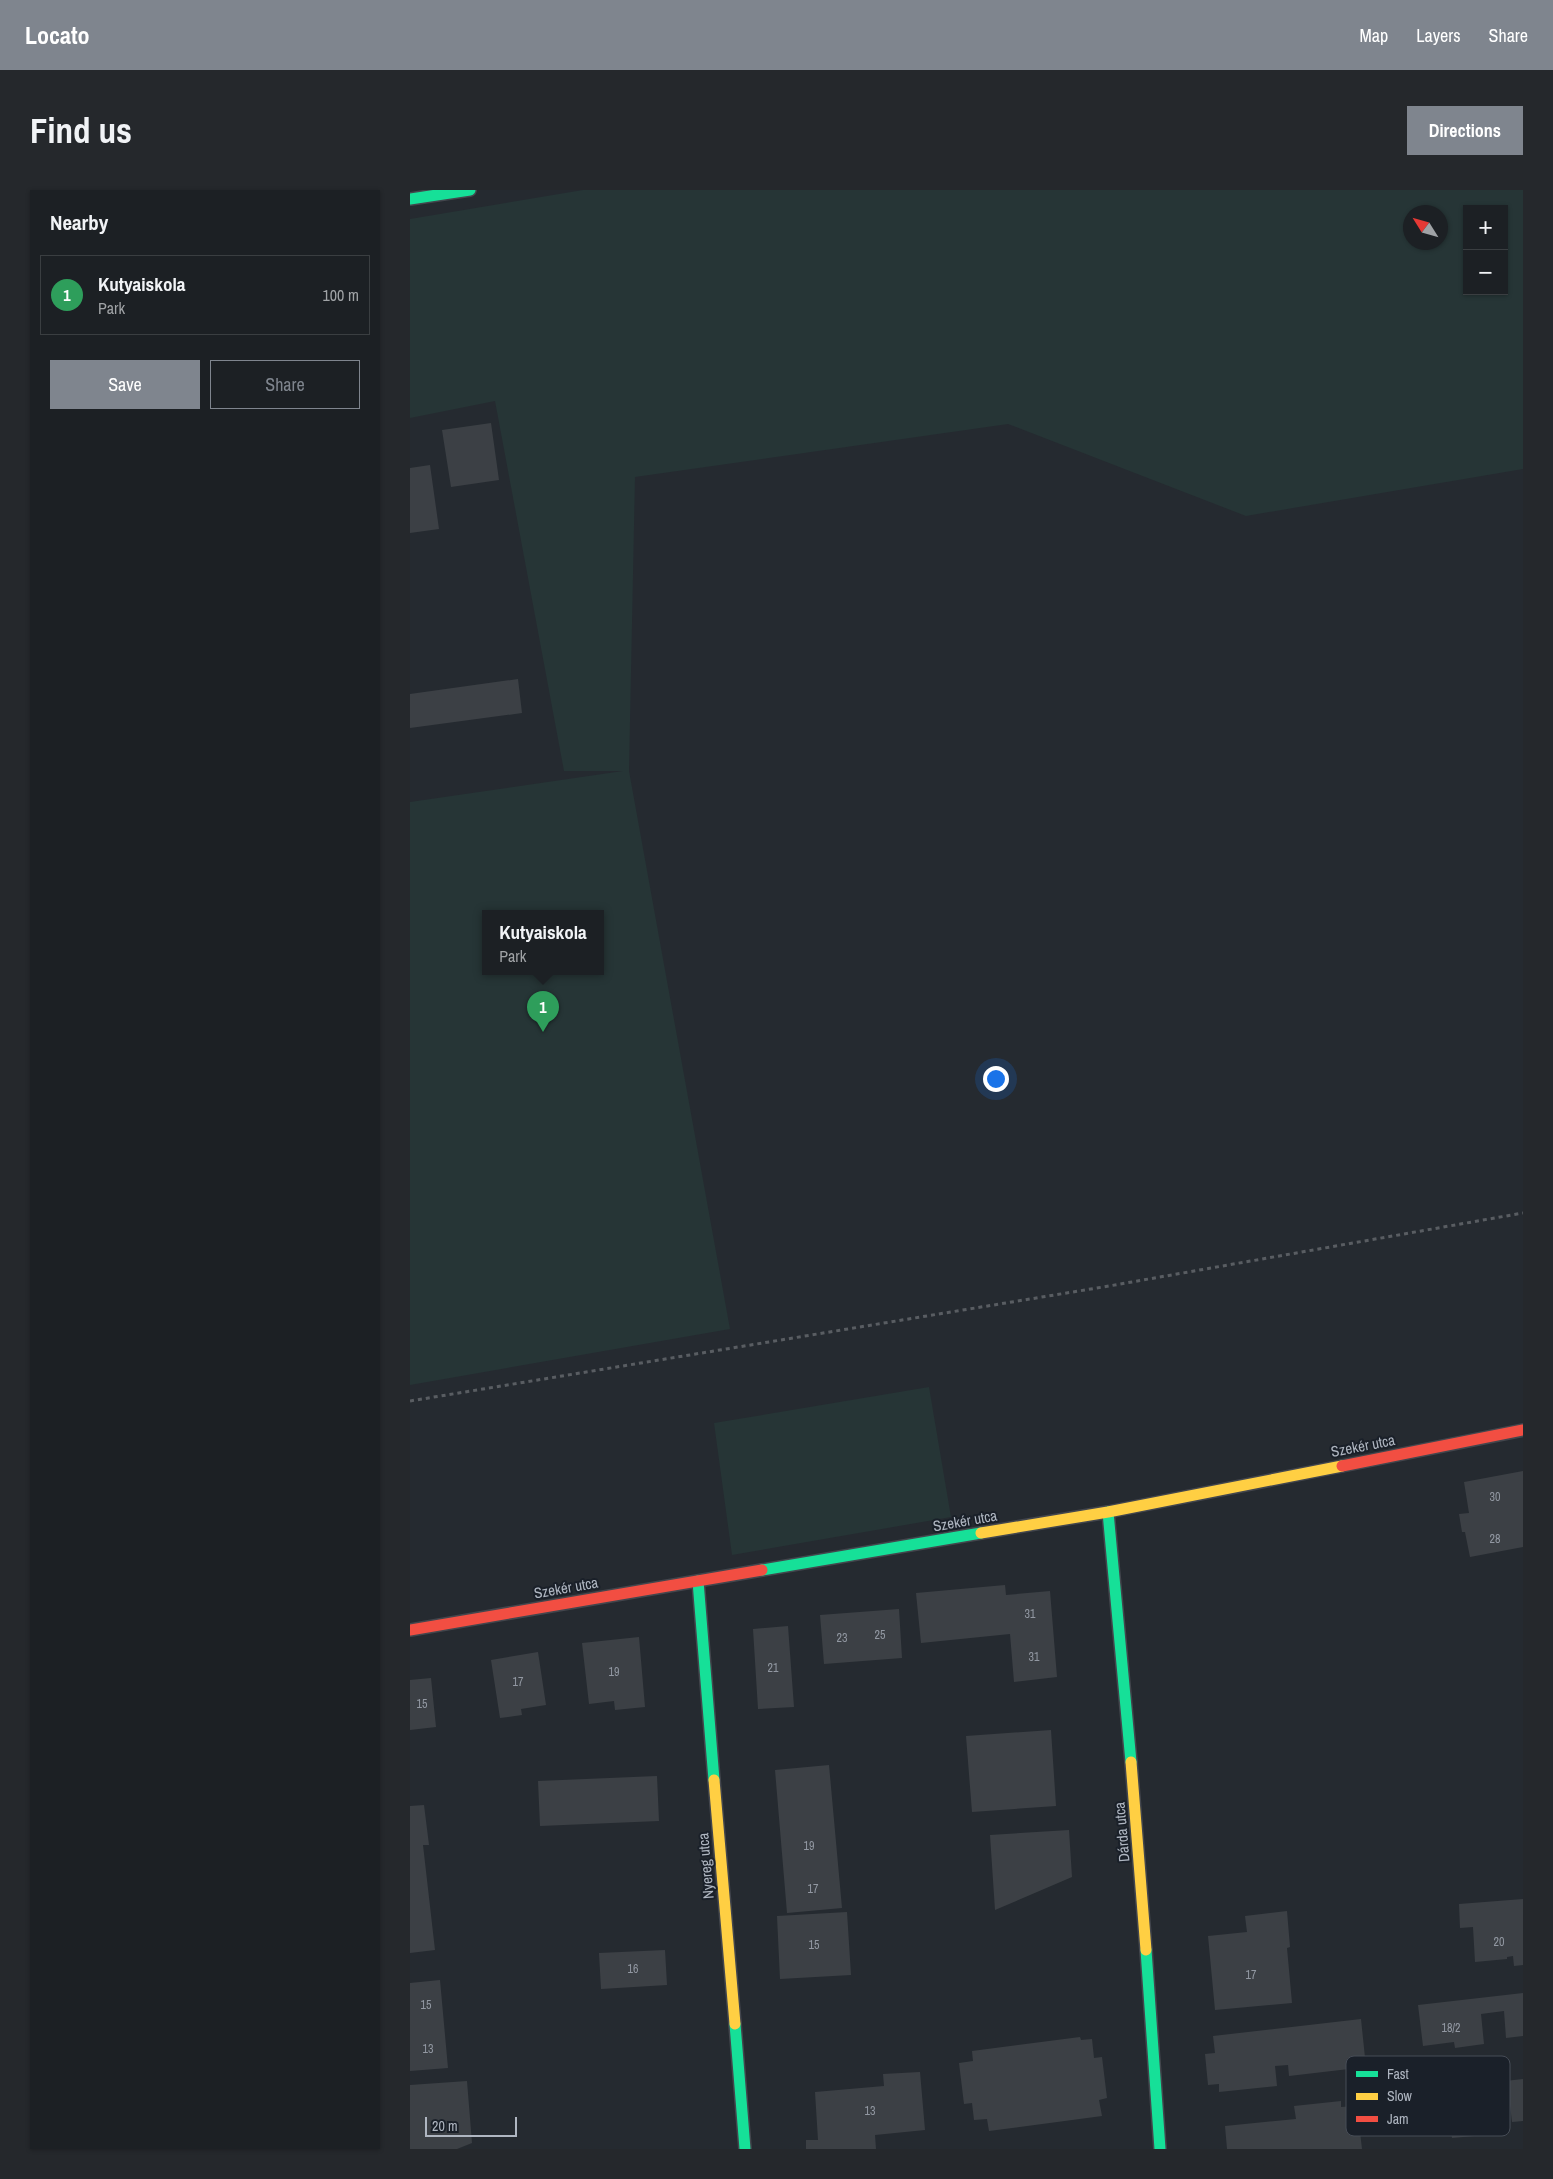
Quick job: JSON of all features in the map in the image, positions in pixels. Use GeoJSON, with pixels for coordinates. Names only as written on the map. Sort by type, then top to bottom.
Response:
{"type":"FeatureCollection","features":[{"type":"Feature","properties":{"kind":"street"},"geometry":{"type":"LineString","coordinates":[[410,199],[470,190]]}},
{"type":"Feature","properties":{"kind":"street","name":"Szekér utca"},"geometry":{"type":"LineString","coordinates":[[410,1630],[1108,1512],[1523,1430]]}},
{"type":"Feature","properties":{"kind":"street","name":"Dárda utca"},"geometry":{"type":"LineString","coordinates":[[1108,1512],[1141,1875],[1160,2149]]}},
{"type":"Feature","properties":{"kind":"street","name":"Nyereg utca"},"geometry":{"type":"LineString","coordinates":[[698,1581],[745,2149]]}},
{"type":"Feature","properties":{"kind":"path"},"geometry":{"type":"LineString","coordinates":[[410,1400],[1109,1286],[1523,1213]]}},
{"type":"Feature","properties":{"kind":"shaded area"},"geometry":{"type":"Polygon","coordinates":[[[583,190],[1523,190],[1523,469],[1246,516],[1008,424],[635,477],[629,771],[730,1329],[410,1385],[410,802],[623,771],[564,771],[495,401],[410,418],[410,219],[583,190]]]}},
{"type":"Feature","properties":{"kind":"shaded area"},"geometry":{"type":"Polygon","coordinates":[[[929,1387],[951,1517],[732,1555],[714,1423],[929,1387]]]}},
{"type":"Feature","properties":{"kind":"building"},"geometry":{"type":"Polygon","coordinates":[[[491,423],[499,480],[451,487],[442,430],[491,423]]]}},
{"type":"Feature","properties":{"kind":"building"},"geometry":{"type":"Polygon","coordinates":[[[430,465],[439,529],[410,533],[410,468],[430,465]]]}},
{"type":"Feature","properties":{"kind":"building"},"geometry":{"type":"Polygon","coordinates":[[[518,679],[522,713],[410,728],[410,694],[518,679]]]}},
{"type":"Feature","properties":{"kind":"building"},"geometry":{"type":"Polygon","coordinates":[[[1523,1471],[1523,1547],[1470,1557],[1465,1532],[1462,1532],[1459,1514],[1469,1513],[1464,1482],[1523,1471]]]}},
{"type":"Feature","properties":{"kind":"building"},"geometry":{"type":"Polygon","coordinates":[[[1005,1585],[1006,1595],[1050,1591],[1057,1677],[1014,1682],[1010,1634],[921,1643],[916,1593],[1005,1585]]]}},
{"type":"Feature","properties":{"kind":"building"},"geometry":{"type":"Polygon","coordinates":[[[899,1609],[902,1658],[824,1664],[820,1615],[899,1609]]]}},
{"type":"Feature","properties":{"kind":"building"},"geometry":{"type":"Polygon","coordinates":[[[788,1626],[794,1707],[758,1709],[753,1629],[788,1626]]]}},
{"type":"Feature","properties":{"kind":"building"},"geometry":{"type":"Polygon","coordinates":[[[639,1637],[645,1707],[615,1710],[614,1701],[589,1704],[582,1643],[639,1637]]]}},
{"type":"Feature","properties":{"kind":"building"},"geometry":{"type":"Polygon","coordinates":[[[538,1652],[546,1705],[521,1709],[522,1715],[500,1718],[491,1660],[538,1652]]]}},
{"type":"Feature","properties":{"kind":"building"},"geometry":{"type":"Polygon","coordinates":[[[431,1678],[436,1727],[410,1730],[410,1680],[431,1678]]]}},
{"type":"Feature","properties":{"kind":"building"},"geometry":{"type":"Polygon","coordinates":[[[1051,1730],[1056,1806],[972,1812],[966,1736],[1051,1730]]]}},
{"type":"Feature","properties":{"kind":"building"},"geometry":{"type":"Polygon","coordinates":[[[829,1765],[842,1908],[787,1913],[775,1770],[829,1765]]]}},
{"type":"Feature","properties":{"kind":"building"},"geometry":{"type":"Polygon","coordinates":[[[657,1776],[659,1821],[540,1826],[538,1781],[657,1776]]]}},
{"type":"Feature","properties":{"kind":"building"},"geometry":{"type":"Polygon","coordinates":[[[424,1805],[429,1845],[423,1845],[435,1950],[410,1953],[410,1806],[424,1805]]]}},
{"type":"Feature","properties":{"kind":"building"},"geometry":{"type":"Polygon","coordinates":[[[1069,1830],[1072,1877],[995,1910],[990,1835],[1069,1830]]]}},
{"type":"Feature","properties":{"kind":"building"},"geometry":{"type":"Polygon","coordinates":[[[1523,1899],[1523,1965],[1514,1966],[1513,1956],[1507,1957],[1507,1959],[1475,1962],[1473,1927],[1460,1928],[1459,1904],[1523,1899]]]}},
{"type":"Feature","properties":{"kind":"building"},"geometry":{"type":"Polygon","coordinates":[[[1287,1911],[1290,1947],[1287,1948],[1292,2003],[1215,2010],[1208,1936],[1247,1932],[1245,1916],[1287,1911]]]}},
{"type":"Feature","properties":{"kind":"building"},"geometry":{"type":"Polygon","coordinates":[[[847,1912],[851,1975],[780,1979],[777,1916],[847,1912]]]}},
{"type":"Feature","properties":{"kind":"building"},"geometry":{"type":"Polygon","coordinates":[[[665,1950],[667,1985],[601,1989],[599,1953],[665,1950]]]}},
{"type":"Feature","properties":{"kind":"building"},"geometry":{"type":"Polygon","coordinates":[[[440,1980],[448,2068],[410,2071],[410,1983],[440,1980]]]}},
{"type":"Feature","properties":{"kind":"building"},"geometry":{"type":"Polygon","coordinates":[[[1523,1993],[1523,2036],[1506,2038],[1504,2011],[1481,2014],[1484,2044],[1455,2048],[1454,2042],[1423,2046],[1418,2005],[1523,1993]]]}},
{"type":"Feature","properties":{"kind":"building"},"geometry":{"type":"Polygon","coordinates":[[[1361,2019],[1365,2056],[1346,2056],[1346,2069],[1289,2076],[1288,2065],[1275,2066],[1277,2086],[1219,2092],[1219,2084],[1208,2085],[1205,2054],[1215,2053],[1213,2036],[1361,2019]]]}},
{"type":"Feature","properties":{"kind":"building"},"geometry":{"type":"Polygon","coordinates":[[[1080,2037],[1081,2040],[1092,2039],[1094,2058],[1102,2057],[1107,2098],[1099,2100],[1102,2116],[989,2131],[987,2119],[974,2120],[972,2103],[964,2104],[959,2063],[973,2061],[972,2051],[1080,2037]]]}},
{"type":"Feature","properties":{"kind":"building"},"geometry":{"type":"Polygon","coordinates":[[[920,2072],[925,2130],[875,2135],[876,2149],[806,2149],[806,2140],[818,2140],[815,2092],[884,2086],[883,2074],[920,2072]]]}},
{"type":"Feature","properties":{"kind":"building"},"geometry":{"type":"Polygon","coordinates":[[[1523,2079],[1523,2121],[1512,2122],[1510,2080],[1523,2079]]]}},
{"type":"Feature","properties":{"kind":"building"},"geometry":{"type":"Polygon","coordinates":[[[467,2081],[472,2143],[457,2149],[410,2149],[410,2085],[467,2081]]]}},
{"type":"Feature","properties":{"kind":"building"},"geometry":{"type":"Polygon","coordinates":[[[1341,2101],[1341,2107],[1346,2107],[1346,2136],[1360,2136],[1362,2149],[1227,2149],[1225,2126],[1296,2119],[1294,2106],[1341,2101]]]}},
{"type":"Feature","properties":{"kind":"building"},"geometry":{"type":"Polygon","coordinates":[[[1452,2136],[1474,2136],[1452,2138],[1452,2136]]]}},
{"type":"Feature","properties":{"kind":"traffic: fast"},"geometry":{"type":"LineString","coordinates":[[410,199],[470,190]]}},
{"type":"Feature","properties":{"kind":"traffic: fast"},"geometry":{"type":"LineString","coordinates":[[1108,1512],[1131,1762]]}},
{"type":"Feature","properties":{"kind":"traffic: fast"},"geometry":{"type":"LineString","coordinates":[[762,1570],[981,1533]]}},
{"type":"Feature","properties":{"kind":"traffic: fast"},"geometry":{"type":"LineString","coordinates":[[698,1581],[714,1780]]}},
{"type":"Feature","properties":{"kind":"traffic: fast"},"geometry":{"type":"LineString","coordinates":[[1146,1950],[1160,2149]]}},
{"type":"Feature","properties":{"kind":"traffic: fast"},"geometry":{"type":"LineString","coordinates":[[735,2024],[745,2149]]}},
{"type":"Feature","properties":{"kind":"traffic: slow"},"geometry":{"type":"LineString","coordinates":[[981,1533],[1108,1512],[1342,1466]]}},
{"type":"Feature","properties":{"kind":"traffic: slow"},"geometry":{"type":"LineString","coordinates":[[1131,1762],[1146,1950]]}},
{"type":"Feature","properties":{"kind":"traffic: slow"},"geometry":{"type":"LineString","coordinates":[[714,1780],[735,2024]]}},
{"type":"Feature","properties":{"kind":"traffic: jam"},"geometry":{"type":"LineString","coordinates":[[1342,1466],[1523,1430]]}},
{"type":"Feature","properties":{"kind":"traffic: jam"},"geometry":{"type":"LineString","coordinates":[[410,1630],[762,1570]]}},
{"type":"Feature","properties":{"kind":"place","name":"Kutyaiskola"},"geometry":{"type":"Point","coordinates":[543,1032]}}]}
